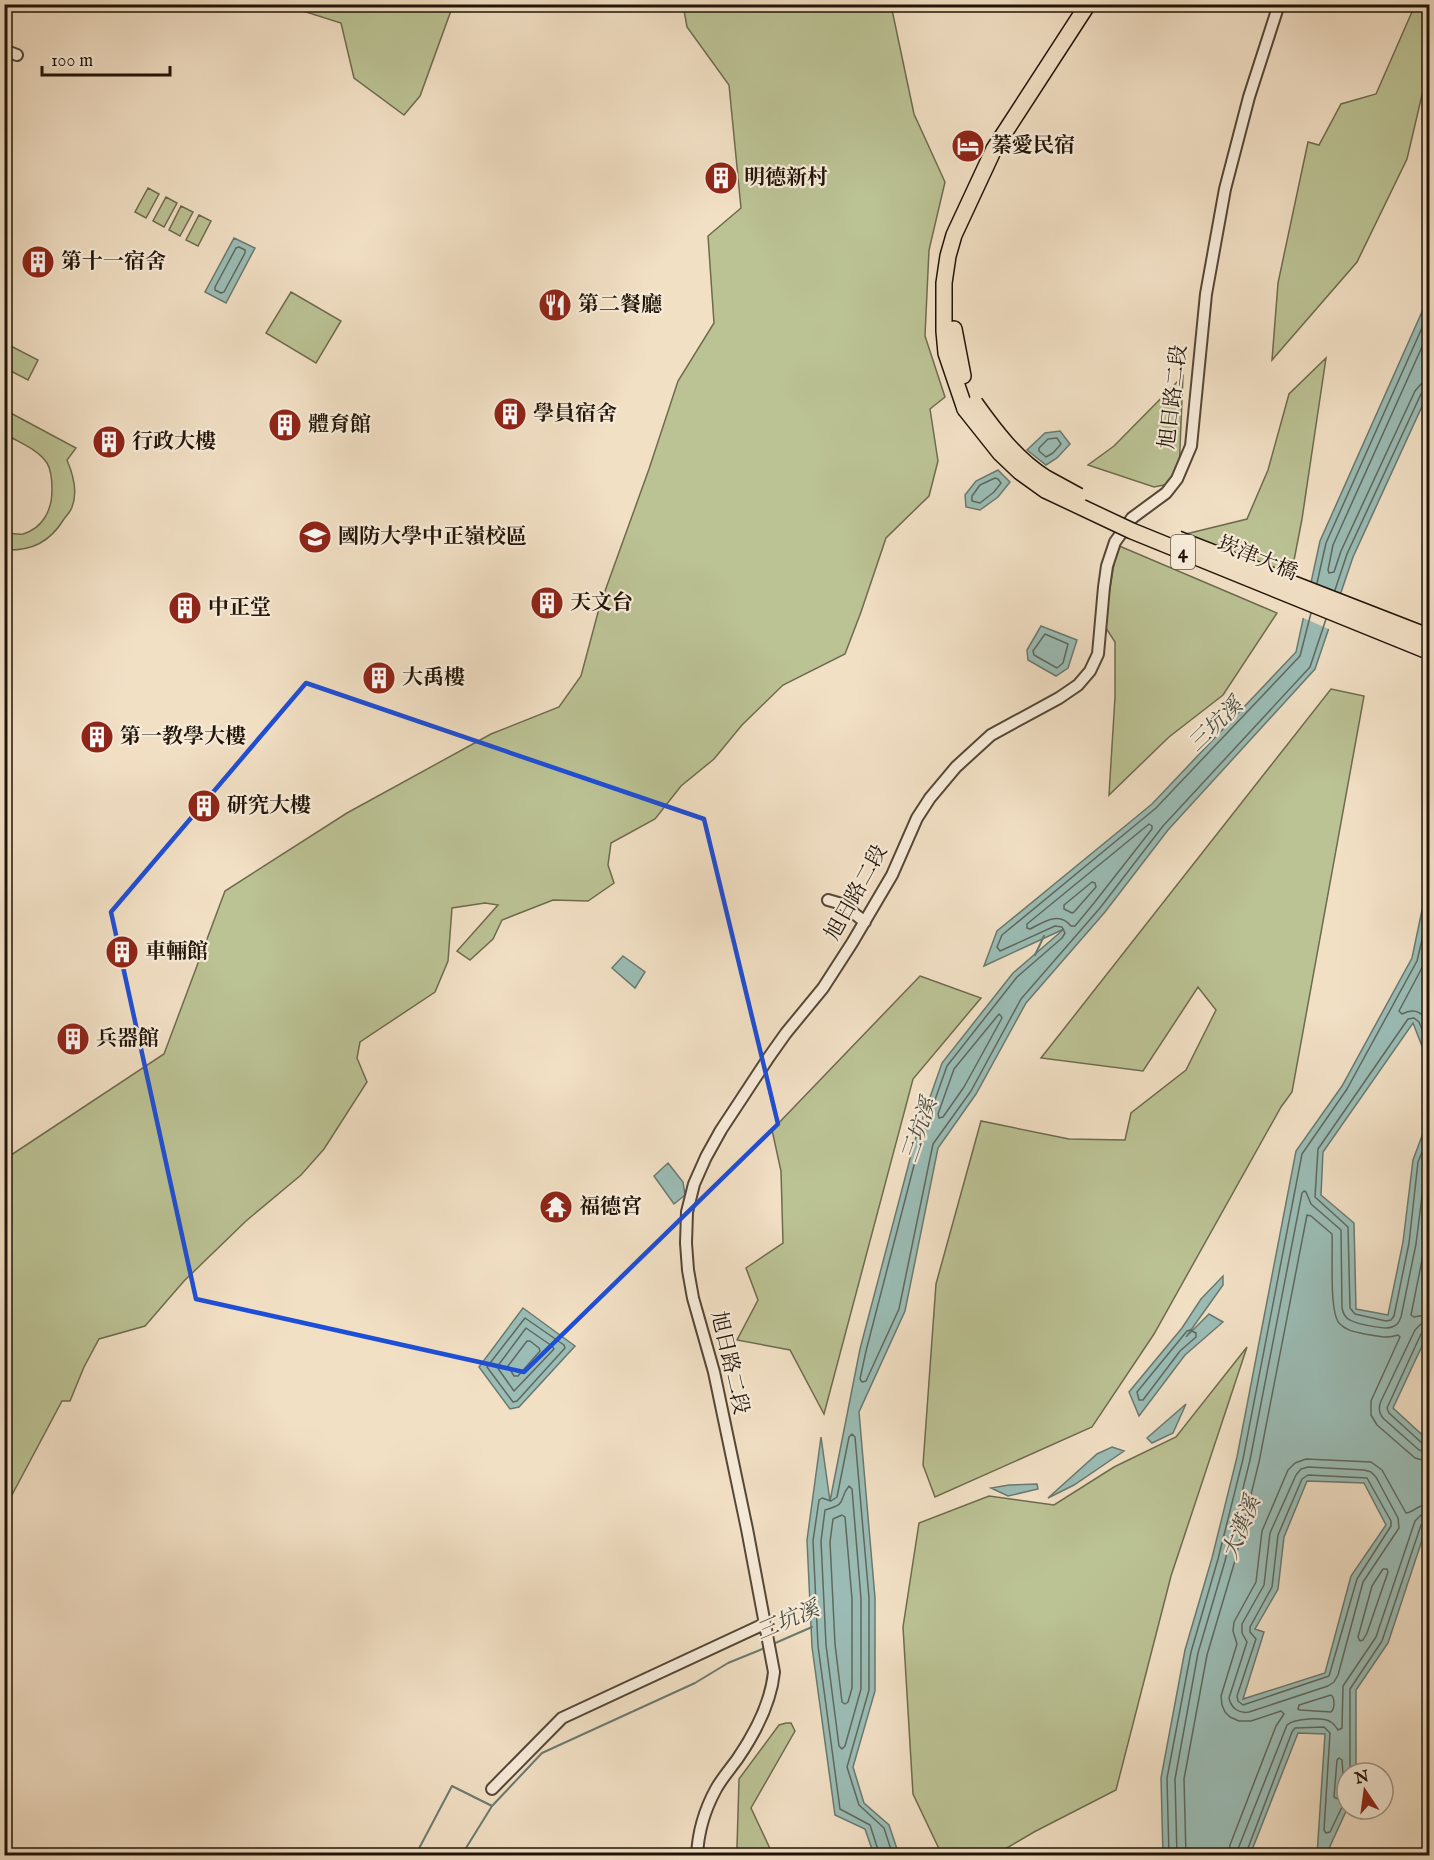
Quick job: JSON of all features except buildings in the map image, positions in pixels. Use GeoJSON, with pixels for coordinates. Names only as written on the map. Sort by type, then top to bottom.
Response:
{"type":"FeatureCollection","features":[{"type":"Feature","properties":{"kind":"main road","name":"4"},"geometry":{"type":"LineString","coordinates":[[970,406],[946,354],[944,283],[954,235],[994,149],[1088,4]]}},
{"type":"Feature","properties":{"kind":"main road","name":"4"},"geometry":{"type":"LineString","coordinates":[[970,406],[954,331],[954,272],[962,240],[972,211],[993,169],[1013,135],[1075,46],[1098,4]]}},
{"type":"Feature","properties":{"kind":"main road","name":"崁津大橋"},"geometry":{"type":"LineString","coordinates":[[970,406],[1009,447],[1044,477],[1092,503],[1351,608],[1430,637]]}},
{"type":"Feature","properties":{"kind":"main road","name":"崁津大橋"},"geometry":{"type":"LineString","coordinates":[[970,406],[1000,453],[1020,472],[1046,490],[1132,531],[1430,652]]}},
{"type":"Feature","properties":{"kind":"street","name":"旭日路二段"},"geometry":{"type":"LineString","coordinates":[[697,1856],[702,1823],[708,1805],[717,1787],[749,1740],[767,1703],[774,1680],[772,1656],[747,1529],[714,1372],[693,1298],[688,1270],[687,1212],[694,1184],[721,1130],[786,1033],[823,988],[865,922],[892,875],[917,818],[930,798],[956,767],[991,735],[1059,698],[1078,685],[1090,671],[1098,654],[1107,566],[1116,542],[1132,519],[1166,493],[1177,479],[1191,446],[1206,294],[1224,189],[1249,98],[1279,4]]}},
{"type":"Feature","properties":{"kind":"street"},"geometry":{"type":"LineString","coordinates":[[4,50],[17,55]]}},
{"type":"Feature","properties":{"kind":"street"},"geometry":{"type":"LineString","coordinates":[[828,900],[842,904],[865,922]]}},
{"type":"Feature","properties":{"kind":"street"},"geometry":{"type":"LineString","coordinates":[[492,1789],[562,1718],[765,1626]]}},
{"type":"Feature","properties":{"kind":"highlighted area"},"geometry":{"type":"Polygon","coordinates":[[[306,683],[704,819],[778,1124],[524,1372],[196,1299],[111,912],[306,683]]]}},
{"type":"Feature","properties":{"kind":"green space"},"geometry":{"type":"Polygon","coordinates":[[[453,4],[420,96],[404,115],[354,78],[341,23],[284,5],[453,4]]]}},
{"type":"Feature","properties":{"kind":"green space"},"geometry":{"type":"Polygon","coordinates":[[[683,5],[891,5],[914,114],[945,182],[929,250],[925,336],[945,397],[930,409],[938,461],[929,496],[886,538],[845,654],[783,685],[742,725],[714,759],[681,786],[655,819],[611,843],[608,865],[614,883],[588,901],[553,900],[502,920],[493,939],[470,960],[457,951],[498,905],[485,903],[452,908],[448,961],[435,992],[360,1042],[357,1058],[367,1082],[324,1149],[301,1175],[246,1221],[184,1281],[145,1326],[99,1339],[70,1401],[62,1401],[5,1508],[5,1159],[164,1054],[225,891],[347,813],[491,734],[559,707],[581,676],[600,605],[678,381],[714,323],[708,236],[741,208],[729,85],[687,27],[683,5]]]}},
{"type":"Feature","properties":{"kind":"green space"},"geometry":{"type":"Polygon","coordinates":[[[1415,5],[1429,5],[1429,65],[1407,159],[1357,262],[1272,360],[1278,283],[1308,142],[1319,145],[1341,104],[1376,94],[1415,5]]]}},
{"type":"Feature","properties":{"kind":"green space"},"geometry":{"type":"Polygon","coordinates":[[[148,188],[159,194],[146,218],[135,212],[148,188]]]}},
{"type":"Feature","properties":{"kind":"green space"},"geometry":{"type":"Polygon","coordinates":[[[166,197],[177,203],[164,227],[153,221],[166,197]]]}},
{"type":"Feature","properties":{"kind":"green space"},"geometry":{"type":"Polygon","coordinates":[[[181,206],[193,212],[180,236],[169,230],[181,206]]]}},
{"type":"Feature","properties":{"kind":"green space"},"geometry":{"type":"Polygon","coordinates":[[[199,215],[211,221],[198,246],[186,240],[199,215]]]}},
{"type":"Feature","properties":{"kind":"green space"},"geometry":{"type":"Polygon","coordinates":[[[291,292],[341,321],[316,363],[266,333],[291,292]]]}},
{"type":"Feature","properties":{"kind":"green space"},"geometry":{"type":"Polygon","coordinates":[[[5,343],[38,360],[28,380],[5,368],[5,343]]]}},
{"type":"Feature","properties":{"kind":"green space"},"geometry":{"type":"Polygon","coordinates":[[[1326,358],[1302,519],[1291,576],[1186,534],[1247,519],[1268,470],[1289,394],[1326,358]]]}},
{"type":"Feature","properties":{"kind":"green space"},"geometry":{"type":"Polygon","coordinates":[[[1183,376],[1179,472],[1169,484],[1154,487],[1088,465],[1114,446],[1183,376]]]}},
{"type":"Feature","properties":{"kind":"green space"},"geometry":{"type":"Polygon","coordinates":[[[5,410],[76,448],[67,460],[75,489],[71,510],[53,534],[39,544],[15,550],[5,550],[5,533],[23,534],[41,523],[52,497],[52,480],[49,466],[43,458],[5,434],[5,410]]]}},
{"type":"Feature","properties":{"kind":"green space"},"geometry":{"type":"Polygon","coordinates":[[[1117,545],[1277,613],[1223,695],[1169,737],[1109,795],[1115,697],[1115,642],[1104,625],[1117,545]]]}},
{"type":"Feature","properties":{"kind":"green space"},"geometry":{"type":"Polygon","coordinates":[[[1331,689],[1364,696],[1292,1092],[1281,1107],[1154,1334],[1092,1427],[935,1497],[923,1465],[936,1284],[981,1121],[1069,1139],[1125,1140],[1131,1113],[1186,1070],[1216,1010],[1198,987],[1143,1071],[1041,1058],[1331,689]]]}},
{"type":"Feature","properties":{"kind":"green space"},"geometry":{"type":"Polygon","coordinates":[[[920,976],[981,998],[913,1079],[824,1414],[790,1350],[737,1340],[758,1300],[746,1268],[783,1243],[781,1171],[772,1130],[920,976]]]}},
{"type":"Feature","properties":{"kind":"green space"},"geometry":{"type":"Polygon","coordinates":[[[1247,1347],[1171,1576],[1116,1790],[1034,1832],[995,1855],[942,1855],[913,1794],[903,1627],[919,1523],[989,1496],[1054,1505],[1114,1467],[1176,1437],[1247,1347]]]}},
{"type":"Feature","properties":{"kind":"green space"},"geometry":{"type":"Polygon","coordinates":[[[791,1723],[795,1731],[751,1808],[773,1855],[741,1855],[737,1847],[739,1779],[779,1725],[791,1723]]]}},
{"type":"Feature","properties":{"kind":"water"},"geometry":{"type":"Polygon","coordinates":[[[234,238],[255,248],[226,303],[205,292],[234,238]]]}},
{"type":"Feature","properties":{"kind":"water"},"geometry":{"type":"Polygon","coordinates":[[[1429,296],[1429,391],[1353,557],[1315,669],[1168,830],[1105,912],[1026,1003],[976,1094],[938,1148],[905,1311],[859,1412],[875,1598],[875,1691],[853,1767],[864,1803],[889,1825],[899,1855],[874,1855],[865,1829],[835,1815],[812,1647],[807,1540],[821,1437],[830,1501],[860,1349],[915,1140],[942,1063],[1013,973],[1064,929],[984,966],[997,931],[1152,804],[1296,652],[1320,541],[1429,296]]]}},
{"type":"Feature","properties":{"kind":"water"},"geometry":{"type":"Polygon","coordinates":[[[1060,431],[1070,444],[1057,458],[1046,465],[1027,450],[1045,433],[1060,431]]]}},
{"type":"Feature","properties":{"kind":"water"},"geometry":{"type":"Polygon","coordinates":[[[998,470],[1010,482],[998,497],[980,510],[966,507],[965,495],[976,481],[998,470]]]}},
{"type":"Feature","properties":{"kind":"water"},"geometry":{"type":"Polygon","coordinates":[[[1041,626],[1077,640],[1068,668],[1056,676],[1028,660],[1027,650],[1041,626]]]}},
{"type":"Feature","properties":{"kind":"water","name":"大漢溪"},"geometry":{"type":"Polygon","coordinates":[[[1429,877],[1429,1064],[1413,1023],[1323,1152],[1321,1195],[1354,1223],[1356,1309],[1388,1315],[1403,1242],[1413,1160],[1429,1117],[1429,1331],[1393,1408],[1429,1441],[1429,1519],[1388,1643],[1356,1690],[1356,1761],[1335,1761],[1335,1821],[1342,1821],[1326,1855],[1317,1855],[1325,1734],[1298,1733],[1250,1855],[1163,1855],[1161,1778],[1185,1650],[1212,1558],[1237,1457],[1296,1151],[1342,1086],[1412,958],[1429,877]],[[1307,1481],[1284,1537],[1278,1589],[1255,1629],[1264,1632],[1243,1699],[1325,1673],[1351,1576],[1386,1525],[1364,1483],[1307,1481]]]}},
{"type":"Feature","properties":{"kind":"water"},"geometry":{"type":"Polygon","coordinates":[[[623,956],[645,972],[635,988],[612,968],[623,956]]]}},
{"type":"Feature","properties":{"kind":"water"},"geometry":{"type":"Polygon","coordinates":[[[668,1163],[683,1182],[685,1195],[674,1204],[654,1176],[668,1163]]]}},
{"type":"Feature","properties":{"kind":"water"},"geometry":{"type":"Polygon","coordinates":[[[1223,1276],[1223,1285],[1186,1337],[1209,1314],[1223,1322],[1185,1355],[1139,1416],[1129,1392],[1182,1328],[1201,1299],[1223,1276]]]}},
{"type":"Feature","properties":{"kind":"water"},"geometry":{"type":"Polygon","coordinates":[[[523,1308],[575,1346],[519,1407],[510,1409],[479,1367],[523,1308]]]}},
{"type":"Feature","properties":{"kind":"water"},"geometry":{"type":"Polygon","coordinates":[[[1186,1404],[1173,1433],[1152,1443],[1147,1438],[1186,1404]]]}},
{"type":"Feature","properties":{"kind":"water"},"geometry":{"type":"Polygon","coordinates":[[[1112,1447],[1124,1451],[1074,1485],[1048,1498],[1097,1454],[1112,1447]]]}},
{"type":"Feature","properties":{"kind":"water"},"geometry":{"type":"Polygon","coordinates":[[[1037,1484],[1038,1489],[1008,1496],[991,1488],[1009,1485],[1037,1484]]]}},
{"type":"Feature","properties":{"kind":"pier"},"geometry":{"type":"Polygon","coordinates":[[[1308,585],[1342,598],[1331,630],[1301,617],[1308,585]]]}},
{"type":"Feature","properties":{"kind":"waterway","name":"三坑溪"},"geometry":{"type":"LineString","coordinates":[[1035,955],[1044,936]]}},
{"type":"Feature","properties":{"kind":"waterway","name":"三坑溪"},"geometry":{"type":"LineString","coordinates":[[773,1644],[812,1627]]}},
{"type":"Feature","properties":{"kind":"waterway","name":"三坑溪"},"geometry":{"type":"LineString","coordinates":[[461,1856],[492,1806],[542,1753],[695,1683],[728,1663],[765,1648]]}},
{"type":"Feature","properties":{"kind":"waterway"},"geometry":{"type":"LineString","coordinates":[[415,1856],[452,1786],[492,1806]]}},
{"type":"Feature","properties":{"kind":"place","name":"蓁愛民宿"},"geometry":{"type":"Point","coordinates":[968,146]}},
{"type":"Feature","properties":{"kind":"place","name":"明德新村"},"geometry":{"type":"Point","coordinates":[721,178]}},
{"type":"Feature","properties":{"kind":"place","name":"第十一宿舍"},"geometry":{"type":"Point","coordinates":[38,262]}},
{"type":"Feature","properties":{"kind":"place","name":"第二餐廳"},"geometry":{"type":"Point","coordinates":[555,305]}},
{"type":"Feature","properties":{"kind":"place","name":"學員宿舍"},"geometry":{"type":"Point","coordinates":[510,414]}},
{"type":"Feature","properties":{"kind":"place","name":"體育館"},"geometry":{"type":"Point","coordinates":[285,425]}},
{"type":"Feature","properties":{"kind":"place","name":"行政大樓"},"geometry":{"type":"Point","coordinates":[109,442]}},
{"type":"Feature","properties":{"kind":"place","name":"國防大學中正嶺校區"},"geometry":{"type":"Point","coordinates":[315,537]}},
{"type":"Feature","properties":{"kind":"place","name":"天文台"},"geometry":{"type":"Point","coordinates":[547,603]}},
{"type":"Feature","properties":{"kind":"place","name":"中正堂"},"geometry":{"type":"Point","coordinates":[185,608]}},
{"type":"Feature","properties":{"kind":"place","name":"大禹樓"},"geometry":{"type":"Point","coordinates":[379,678]}},
{"type":"Feature","properties":{"kind":"place","name":"第一教學大樓"},"geometry":{"type":"Point","coordinates":[97,737]}},
{"type":"Feature","properties":{"kind":"place","name":"研究大樓"},"geometry":{"type":"Point","coordinates":[204,806]}},
{"type":"Feature","properties":{"kind":"place","name":"車輛館"},"geometry":{"type":"Point","coordinates":[122,952]}},
{"type":"Feature","properties":{"kind":"place","name":"兵器館"},"geometry":{"type":"Point","coordinates":[73,1039]}},
{"type":"Feature","properties":{"kind":"place","name":"福德宮"},"geometry":{"type":"Point","coordinates":[556,1207]}}]}
